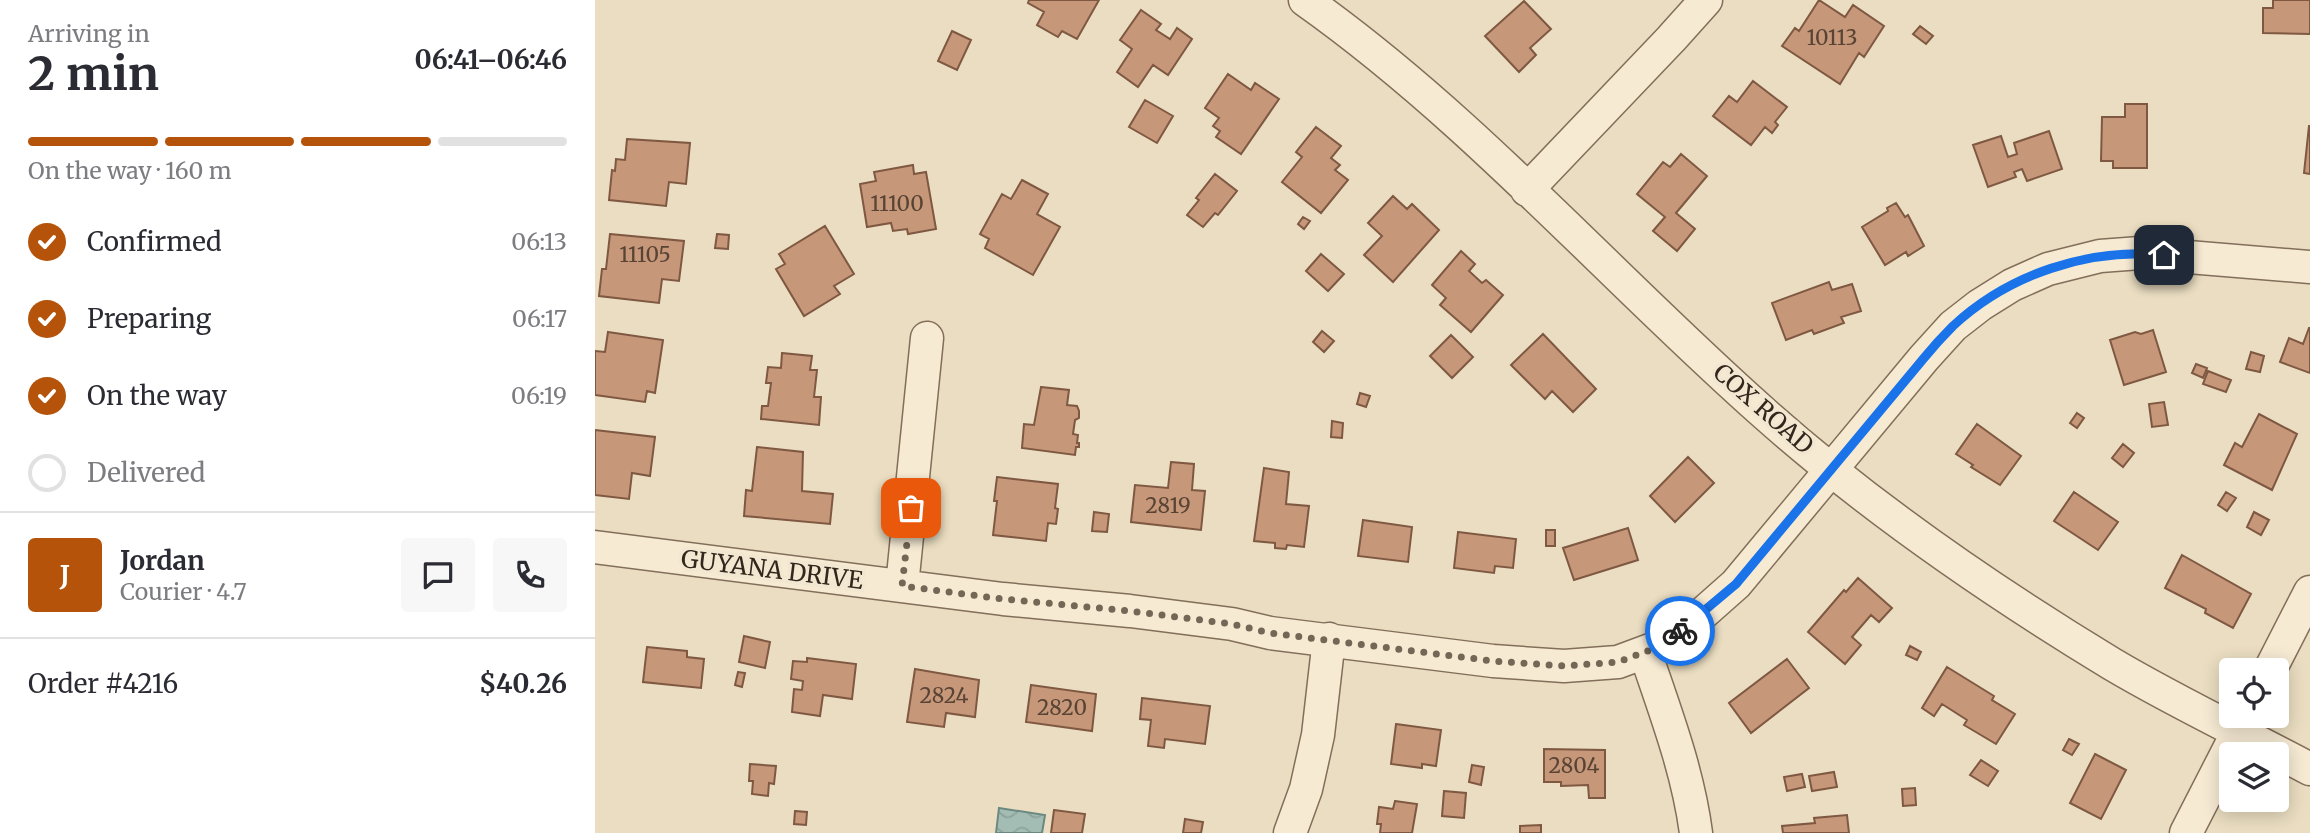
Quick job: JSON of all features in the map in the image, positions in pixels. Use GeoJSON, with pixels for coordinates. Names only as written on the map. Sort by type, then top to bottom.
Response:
{"type":"FeatureCollection","features":[{"type":"Feature","properties":{"kind":"street","name":"COX ROAD"},"geometry":{"type":"LineString","coordinates":[[1305,0],[1449,117],[1766,415],[1903,526],[1983,583],[2115,665],[2219,712]]}},
{"type":"Feature","properties":{"kind":"street"},"geometry":{"type":"LineString","coordinates":[[1527,190],[1706,0]]}},
{"type":"Feature","properties":{"kind":"street","name":"GUYANA DRIVE"},"geometry":{"type":"LineString","coordinates":[[595,547],[1003,599],[1143,613],[1493,661],[1564,666],[1618,662],[1645,652],[1670,638],[1736,584],[1953,326],[1980,304],[2012,285],[2048,269],[2100,256],[2140,253],[2310,267]]}},
{"type":"Feature","properties":{"kind":"street"},"geometry":{"type":"LineString","coordinates":[[902,586],[927,338]]}},
{"type":"Feature","properties":{"kind":"street"},"geometry":{"type":"LineString","coordinates":[[2276,658],[2310,592]]}},
{"type":"Feature","properties":{"kind":"street"},"geometry":{"type":"LineString","coordinates":[[1290,833],[1306,789],[1318,735],[1329,639]]}},
{"type":"Feature","properties":{"kind":"street"},"geometry":{"type":"LineString","coordinates":[[1645,652],[1676,742],[1696,833]]}},
{"type":"Feature","properties":{"kind":"street"},"geometry":{"type":"LineString","coordinates":[[2186,833],[2239,728]]}},
{"type":"Feature","properties":{"kind":"street","name":"COX ROAD"},"geometry":{"type":"LineString","coordinates":[[2250,728],[2310,768]]}},
{"type":"Feature","properties":{"kind":"water"},"geometry":{"type":"Polygon","coordinates":[[[999,808],[1045,815],[1042,833],[996,833],[999,808]]]}},
{"type":"Feature","properties":{"kind":"building"},"geometry":{"type":"Polygon","coordinates":[[[1029,0],[1099,0],[1077,39],[1062,31],[1058,37],[1037,25],[1044,12],[1028,3],[1029,0]]]}},
{"type":"Feature","properties":{"kind":"building"},"geometry":{"type":"Polygon","coordinates":[[[1819,0],[1845,17],[1853,5],[1884,26],[1864,57],[1859,53],[1840,84],[1782,46],[1795,28],[1799,31],[1819,0]]]}},
{"type":"Feature","properties":{"kind":"building"},"geometry":{"type":"Polygon","coordinates":[[[2273,0],[2310,0],[2310,34],[2263,33],[2263,8],[2273,8],[2273,0]]]}},
{"type":"Feature","properties":{"kind":"building"},"geometry":{"type":"Polygon","coordinates":[[[1524,1],[1551,29],[1530,48],[1536,55],[1519,72],[1485,36],[1524,1]]]}},
{"type":"Feature","properties":{"kind":"building"},"geometry":{"type":"Polygon","coordinates":[[[1141,10],[1161,24],[1156,30],[1170,39],[1177,28],[1192,39],[1168,75],[1153,65],[1138,87],[1117,72],[1132,49],[1120,40],[1141,10]]]}},
{"type":"Feature","properties":{"kind":"building"},"geometry":{"type":"Polygon","coordinates":[[[1920,26],[1933,36],[1926,44],[1913,34],[1920,26]]]}},
{"type":"Feature","properties":{"kind":"building"},"geometry":{"type":"Polygon","coordinates":[[[952,31],[971,40],[957,70],[938,61],[952,31]]]}},
{"type":"Feature","properties":{"kind":"building"},"geometry":{"type":"Polygon","coordinates":[[[1228,74],[1251,90],[1255,83],[1279,99],[1241,154],[1216,137],[1220,131],[1213,126],[1219,118],[1205,108],[1228,74]]]}},
{"type":"Feature","properties":{"kind":"building"},"geometry":{"type":"Polygon","coordinates":[[[1753,81],[1787,107],[1775,122],[1778,125],[1772,133],[1765,127],[1751,145],[1713,116],[1729,96],[1737,102],[1753,81]]]}},
{"type":"Feature","properties":{"kind":"building"},"geometry":{"type":"Polygon","coordinates":[[[1145,100],[1173,116],[1157,143],[1129,127],[1145,100]]]}},
{"type":"Feature","properties":{"kind":"building"},"geometry":{"type":"Polygon","coordinates":[[[2125,104],[2147,104],[2147,168],[2113,168],[2113,161],[2101,161],[2102,117],[2125,117],[2125,104]]]}},
{"type":"Feature","properties":{"kind":"building"},"geometry":{"type":"Polygon","coordinates":[[[2310,126],[2310,174],[2304,173],[2310,126]]]}},
{"type":"Feature","properties":{"kind":"building"},"geometry":{"type":"Polygon","coordinates":[[[1316,127],[1341,146],[1331,158],[1340,165],[1335,170],[1348,180],[1321,213],[1282,182],[1302,157],[1296,152],[1316,127]]]}},
{"type":"Feature","properties":{"kind":"building"},"geometry":{"type":"Polygon","coordinates":[[[2049,131],[2062,169],[2027,181],[2022,169],[2014,172],[2016,177],[1988,187],[1973,145],[2001,136],[2008,157],[2017,154],[2014,143],[2049,131]]]}},
{"type":"Feature","properties":{"kind":"building"},"geometry":{"type":"Polygon","coordinates":[[[627,139],[690,143],[686,184],[669,182],[666,206],[609,200],[612,170],[615,171],[616,159],[625,160],[627,139]]]}},
{"type":"Feature","properties":{"kind":"building"},"geometry":{"type":"Polygon","coordinates":[[[1681,154],[1707,176],[1676,213],[1695,229],[1677,251],[1653,231],[1665,217],[1637,194],[1663,162],[1670,167],[1681,154]]]}},
{"type":"Feature","properties":{"kind":"building"},"geometry":{"type":"Polygon","coordinates":[[[913,165],[914,174],[926,172],[936,229],[908,234],[907,229],[893,231],[891,223],[867,227],[860,184],[876,181],[874,172],[913,165]]]}},
{"type":"Feature","properties":{"kind":"building"},"geometry":{"type":"Polygon","coordinates":[[[1215,174],[1237,191],[1218,215],[1215,213],[1203,227],[1187,215],[1199,200],[1196,198],[1215,174]]]}},
{"type":"Feature","properties":{"kind":"building"},"geometry":{"type":"Polygon","coordinates":[[[1022,180],[1048,194],[1037,214],[1060,227],[1033,275],[985,248],[989,239],[980,234],[1002,194],[1011,199],[1022,180]]]}},
{"type":"Feature","properties":{"kind":"building"},"geometry":{"type":"Polygon","coordinates":[[[1393,196],[1407,209],[1412,204],[1439,230],[1393,282],[1364,255],[1382,236],[1368,223],[1393,196]]]}},
{"type":"Feature","properties":{"kind":"building"},"geometry":{"type":"Polygon","coordinates":[[[1896,203],[1905,217],[1908,215],[1924,246],[1908,256],[1906,252],[1885,265],[1862,227],[1896,203]]]}},
{"type":"Feature","properties":{"kind":"building"},"geometry":{"type":"Polygon","coordinates":[[[1303,217],[1310,221],[1304,229],[1298,224],[1303,217]]]}},
{"type":"Feature","properties":{"kind":"building"},"geometry":{"type":"Polygon","coordinates":[[[825,226],[854,274],[834,286],[840,294],[804,316],[776,269],[785,264],[779,254],[825,226]]]}},
{"type":"Feature","properties":{"kind":"building"},"geometry":{"type":"Polygon","coordinates":[[[610,234],[684,241],[679,281],[662,279],[659,303],[599,296],[602,269],[606,269],[610,234]]]}},
{"type":"Feature","properties":{"kind":"building"},"geometry":{"type":"Polygon","coordinates":[[[717,234],[729,235],[728,249],[715,248],[717,234]]]}},
{"type":"Feature","properties":{"kind":"building"},"geometry":{"type":"Polygon","coordinates":[[[1461,251],[1475,264],[1469,271],[1482,283],[1486,280],[1503,295],[1471,332],[1440,305],[1446,298],[1432,285],[1461,251]]]}},
{"type":"Feature","properties":{"kind":"building"},"geometry":{"type":"Polygon","coordinates":[[[1321,254],[1344,274],[1328,291],[1306,271],[1321,254]]]}},
{"type":"Feature","properties":{"kind":"building"},"geometry":{"type":"Polygon","coordinates":[[[1829,282],[1832,290],[1852,284],[1861,311],[1841,317],[1844,323],[1814,334],[1812,330],[1786,340],[1772,303],[1829,282]]]}},
{"type":"Feature","properties":{"kind":"building"},"geometry":{"type":"Polygon","coordinates":[[[2309,328],[2310,373],[2280,362],[2289,338],[2303,344],[2309,328]]]}},
{"type":"Feature","properties":{"kind":"building"},"geometry":{"type":"Polygon","coordinates":[[[2153,330],[2166,372],[2124,385],[2110,340],[2135,332],[2141,334],[2153,330]]]}},
{"type":"Feature","properties":{"kind":"building"},"geometry":{"type":"Polygon","coordinates":[[[1322,331],[1334,341],[1324,352],[1313,342],[1322,331]]]}},
{"type":"Feature","properties":{"kind":"building"},"geometry":{"type":"Polygon","coordinates":[[[608,332],[663,340],[655,393],[647,391],[645,402],[595,395],[595,351],[605,352],[608,332]]]}},
{"type":"Feature","properties":{"kind":"building"},"geometry":{"type":"Polygon","coordinates":[[[1543,334],[1596,389],[1573,412],[1552,391],[1545,399],[1511,365],[1543,334]]]}},
{"type":"Feature","properties":{"kind":"building"},"geometry":{"type":"Polygon","coordinates":[[[1451,335],[1473,357],[1452,378],[1430,356],[1451,335]]]}},
{"type":"Feature","properties":{"kind":"building"},"geometry":{"type":"Polygon","coordinates":[[[2251,352],[2264,356],[2260,372],[2246,369],[2251,352]]]}},
{"type":"Feature","properties":{"kind":"building"},"geometry":{"type":"Polygon","coordinates":[[[782,353],[812,356],[810,370],[817,370],[814,397],[821,397],[819,425],[761,419],[762,406],[768,406],[771,383],[766,383],[768,367],[781,368],[782,353]]]}},
{"type":"Feature","properties":{"kind":"building"},"geometry":{"type":"Polygon","coordinates":[[[2196,364],[2207,368],[2203,378],[2192,373],[2196,364]]]}},
{"type":"Feature","properties":{"kind":"building"},"geometry":{"type":"Polygon","coordinates":[[[2208,371],[2231,380],[2226,392],[2203,384],[2208,371]]]}},
{"type":"Feature","properties":{"kind":"building"},"geometry":{"type":"Polygon","coordinates":[[[1041,387],[1069,390],[1067,405],[1077,406],[1079,418],[1075,420],[1073,434],[1078,435],[1079,447],[1076,447],[1075,455],[1022,448],[1024,424],[1034,425],[1041,387]]]}},
{"type":"Feature","properties":{"kind":"building"},"geometry":{"type":"Polygon","coordinates":[[[1360,393],[1370,396],[1366,407],[1357,404],[1360,393]]]}},
{"type":"Feature","properties":{"kind":"building"},"geometry":{"type":"Polygon","coordinates":[[[2164,402],[2168,425],[2152,427],[2149,404],[2164,402]]]}},
{"type":"Feature","properties":{"kind":"building"},"geometry":{"type":"Polygon","coordinates":[[[2077,413],[2084,418],[2077,428],[2070,423],[2077,413]]]}},
{"type":"Feature","properties":{"kind":"building"},"geometry":{"type":"Polygon","coordinates":[[[2259,414],[2297,434],[2272,490],[2224,465],[2235,443],[2242,447],[2259,414]]]}},
{"type":"Feature","properties":{"kind":"building"},"geometry":{"type":"Polygon","coordinates":[[[1332,421],[1343,423],[1342,438],[1331,437],[1332,421]]]}},
{"type":"Feature","properties":{"kind":"building"},"geometry":{"type":"Polygon","coordinates":[[[1977,424],[2021,456],[2000,485],[1956,454],[1977,424]]]}},
{"type":"Feature","properties":{"kind":"building"},"geometry":{"type":"Polygon","coordinates":[[[595,430],[655,437],[650,476],[632,473],[629,499],[595,495],[595,430]]]}},
{"type":"Feature","properties":{"kind":"building"},"geometry":{"type":"Polygon","coordinates":[[[2123,444],[2134,453],[2123,467],[2112,458],[2123,444]]]}},
{"type":"Feature","properties":{"kind":"building"},"geometry":{"type":"Polygon","coordinates":[[[757,447],[803,452],[802,491],[833,494],[830,524],[744,516],[746,490],[752,491],[757,447]]]}},
{"type":"Feature","properties":{"kind":"building"},"geometry":{"type":"Polygon","coordinates":[[[1688,457],[1714,483],[1675,522],[1650,496],[1688,457]]]}},
{"type":"Feature","properties":{"kind":"building"},"geometry":{"type":"Polygon","coordinates":[[[1171,462],[1194,464],[1192,490],[1205,491],[1201,530],[1131,522],[1135,485],[1168,488],[1171,462]]]}},
{"type":"Feature","properties":{"kind":"building"},"geometry":{"type":"Polygon","coordinates":[[[1264,468],[1289,472],[1286,504],[1309,506],[1304,547],[1287,545],[1286,549],[1275,548],[1275,543],[1254,541],[1264,468]]]}},
{"type":"Feature","properties":{"kind":"building"},"geometry":{"type":"Polygon","coordinates":[[[997,477],[1058,484],[1056,524],[1048,523],[1046,541],[993,535],[997,477]]]}},
{"type":"Feature","properties":{"kind":"building"},"geometry":{"type":"Polygon","coordinates":[[[2074,492],[2118,522],[2098,550],[2054,521],[2074,492]]]}},
{"type":"Feature","properties":{"kind":"building"},"geometry":{"type":"Polygon","coordinates":[[[2226,492],[2236,498],[2227,511],[2218,505],[2226,492]]]}},
{"type":"Feature","properties":{"kind":"building"},"geometry":{"type":"Polygon","coordinates":[[[1094,512],[1109,514],[1107,532],[1092,531],[1094,512]]]}},
{"type":"Feature","properties":{"kind":"building"},"geometry":{"type":"Polygon","coordinates":[[[2254,512],[2269,520],[2261,535],[2247,527],[2254,512]]]}},
{"type":"Feature","properties":{"kind":"building"},"geometry":{"type":"Polygon","coordinates":[[[1363,520],[1412,527],[1408,562],[1358,556],[1363,520]]]}},
{"type":"Feature","properties":{"kind":"building"},"geometry":{"type":"Polygon","coordinates":[[[1628,528],[1638,560],[1574,580],[1563,548],[1628,528]]]}},
{"type":"Feature","properties":{"kind":"building"},"geometry":{"type":"Polygon","coordinates":[[[1546,530],[1555,530],[1555,546],[1546,546],[1546,530]]]}},
{"type":"Feature","properties":{"kind":"building"},"geometry":{"type":"Polygon","coordinates":[[[1458,532],[1516,539],[1513,568],[1495,566],[1494,573],[1454,568],[1458,532]]]}},
{"type":"Feature","properties":{"kind":"building"},"geometry":{"type":"Polygon","coordinates":[[[2182,555],[2251,594],[2233,628],[2205,613],[2206,609],[2165,588],[2182,555]]]}},
{"type":"Feature","properties":{"kind":"building"},"geometry":{"type":"Polygon","coordinates":[[[1858,578],[1892,608],[1879,622],[1871,615],[1852,637],[1861,645],[1845,664],[1808,632],[1844,590],[1846,592],[1858,578]]]}},
{"type":"Feature","properties":{"kind":"building"},"geometry":{"type":"Polygon","coordinates":[[[744,636],[770,642],[765,668],[739,662],[744,636]]]}},
{"type":"Feature","properties":{"kind":"building"},"geometry":{"type":"Polygon","coordinates":[[[1910,646],[1921,652],[1917,660],[1906,655],[1910,646]]]}},
{"type":"Feature","properties":{"kind":"building"},"geometry":{"type":"Polygon","coordinates":[[[647,647],[687,651],[687,657],[704,659],[701,688],[643,682],[647,647]]]}},
{"type":"Feature","properties":{"kind":"building"},"geometry":{"type":"Polygon","coordinates":[[[807,658],[856,664],[852,699],[823,695],[820,716],[792,712],[794,689],[802,690],[803,681],[791,679],[793,661],[807,662],[807,658]]]}},
{"type":"Feature","properties":{"kind":"building"},"geometry":{"type":"Polygon","coordinates":[[[1787,659],[1809,688],[1751,733],[1729,703],[1787,659]]]}},
{"type":"Feature","properties":{"kind":"building"},"geometry":{"type":"Polygon","coordinates":[[[1947,667],[1994,696],[1992,700],[2015,714],[1996,744],[1964,725],[1967,720],[1942,704],[1934,716],[1922,708],[1947,667]]]}},
{"type":"Feature","properties":{"kind":"building"},"geometry":{"type":"Polygon","coordinates":[[[915,669],[979,680],[975,717],[946,713],[944,727],[907,722],[915,669]]]}},
{"type":"Feature","properties":{"kind":"building"},"geometry":{"type":"Polygon","coordinates":[[[738,672],[745,673],[742,687],[735,685],[738,672]]]}},
{"type":"Feature","properties":{"kind":"building"},"geometry":{"type":"Polygon","coordinates":[[[1031,685],[1096,694],[1092,731],[1026,722],[1031,685]]]}},
{"type":"Feature","properties":{"kind":"building"},"geometry":{"type":"Polygon","coordinates":[[[1142,698],[1210,706],[1205,744],[1165,739],[1164,748],[1148,746],[1151,720],[1140,719],[1142,698]]]}},
{"type":"Feature","properties":{"kind":"building"},"geometry":{"type":"Polygon","coordinates":[[[1396,724],[1441,730],[1436,766],[1422,764],[1422,768],[1391,764],[1396,724]]]}},
{"type":"Feature","properties":{"kind":"building"},"geometry":{"type":"Polygon","coordinates":[[[2069,739],[2079,744],[2072,755],[2063,750],[2069,739]]]}},
{"type":"Feature","properties":{"kind":"building"},"geometry":{"type":"Polygon","coordinates":[[[1544,749],[1605,750],[1605,798],[1589,798],[1588,785],[1561,786],[1561,782],[1544,782],[1544,749]]]}},
{"type":"Feature","properties":{"kind":"building"},"geometry":{"type":"Polygon","coordinates":[[[2095,754],[2126,770],[2101,819],[2070,803],[2095,754]]]}},
{"type":"Feature","properties":{"kind":"building"},"geometry":{"type":"Polygon","coordinates":[[[1981,760],[1998,771],[1988,786],[1970,775],[1981,760]]]}},
{"type":"Feature","properties":{"kind":"building"},"geometry":{"type":"Polygon","coordinates":[[[750,764],[776,766],[774,784],[769,783],[768,796],[752,794],[753,781],[749,781],[750,764]]]}},
{"type":"Feature","properties":{"kind":"building"},"geometry":{"type":"Polygon","coordinates":[[[1472,765],[1484,767],[1481,785],[1469,782],[1472,765]]]}},
{"type":"Feature","properties":{"kind":"building"},"geometry":{"type":"Polygon","coordinates":[[[1834,772],[1837,787],[1812,791],[1809,776],[1834,772]]]}},
{"type":"Feature","properties":{"kind":"building"},"geometry":{"type":"Polygon","coordinates":[[[1802,774],[1805,787],[1787,791],[1784,777],[1802,774]]]}},
{"type":"Feature","properties":{"kind":"building"},"geometry":{"type":"Polygon","coordinates":[[[1915,788],[1916,805],[1903,806],[1902,789],[1915,788]]]}},
{"type":"Feature","properties":{"kind":"building"},"geometry":{"type":"Polygon","coordinates":[[[1444,791],[1466,793],[1464,818],[1442,816],[1444,791]]]}},
{"type":"Feature","properties":{"kind":"building"},"geometry":{"type":"Polygon","coordinates":[[[1395,801],[1417,804],[1412,833],[1380,833],[1381,824],[1377,824],[1379,807],[1393,809],[1395,801]]]}},
{"type":"Feature","properties":{"kind":"building"},"geometry":{"type":"Polygon","coordinates":[[[1054,810],[1085,814],[1082,833],[1051,833],[1054,810]]]}},
{"type":"Feature","properties":{"kind":"building"},"geometry":{"type":"Polygon","coordinates":[[[795,811],[807,812],[806,825],[794,824],[795,811]]]}},
{"type":"Feature","properties":{"kind":"building"},"geometry":{"type":"Polygon","coordinates":[[[1847,815],[1849,833],[1783,833],[1782,826],[1815,823],[1814,818],[1847,815]]]}},
{"type":"Feature","properties":{"kind":"building"},"geometry":{"type":"Polygon","coordinates":[[[1185,819],[1203,822],[1201,833],[1183,833],[1185,819]]]}},
{"type":"Feature","properties":{"kind":"building"},"geometry":{"type":"Polygon","coordinates":[[[1541,825],[1541,833],[1520,833],[1520,826],[1541,825]]]}},
{"type":"Feature","properties":{"kind":"way so far"},"geometry":{"type":"LineString","coordinates":[[911,508],[902,586],[1130,611],[1232,624],[1270,633],[1493,661],[1564,666],[1618,662],[1653,649],[1680,631]]}},
{"type":"Feature","properties":{"kind":"route"},"geometry":{"type":"LineString","coordinates":[[1680,631],[1736,584],[1924,358],[1953,326],[1980,304],[2012,285],[2048,269],[2100,256],[2140,253],[2164,255]]}}]}
